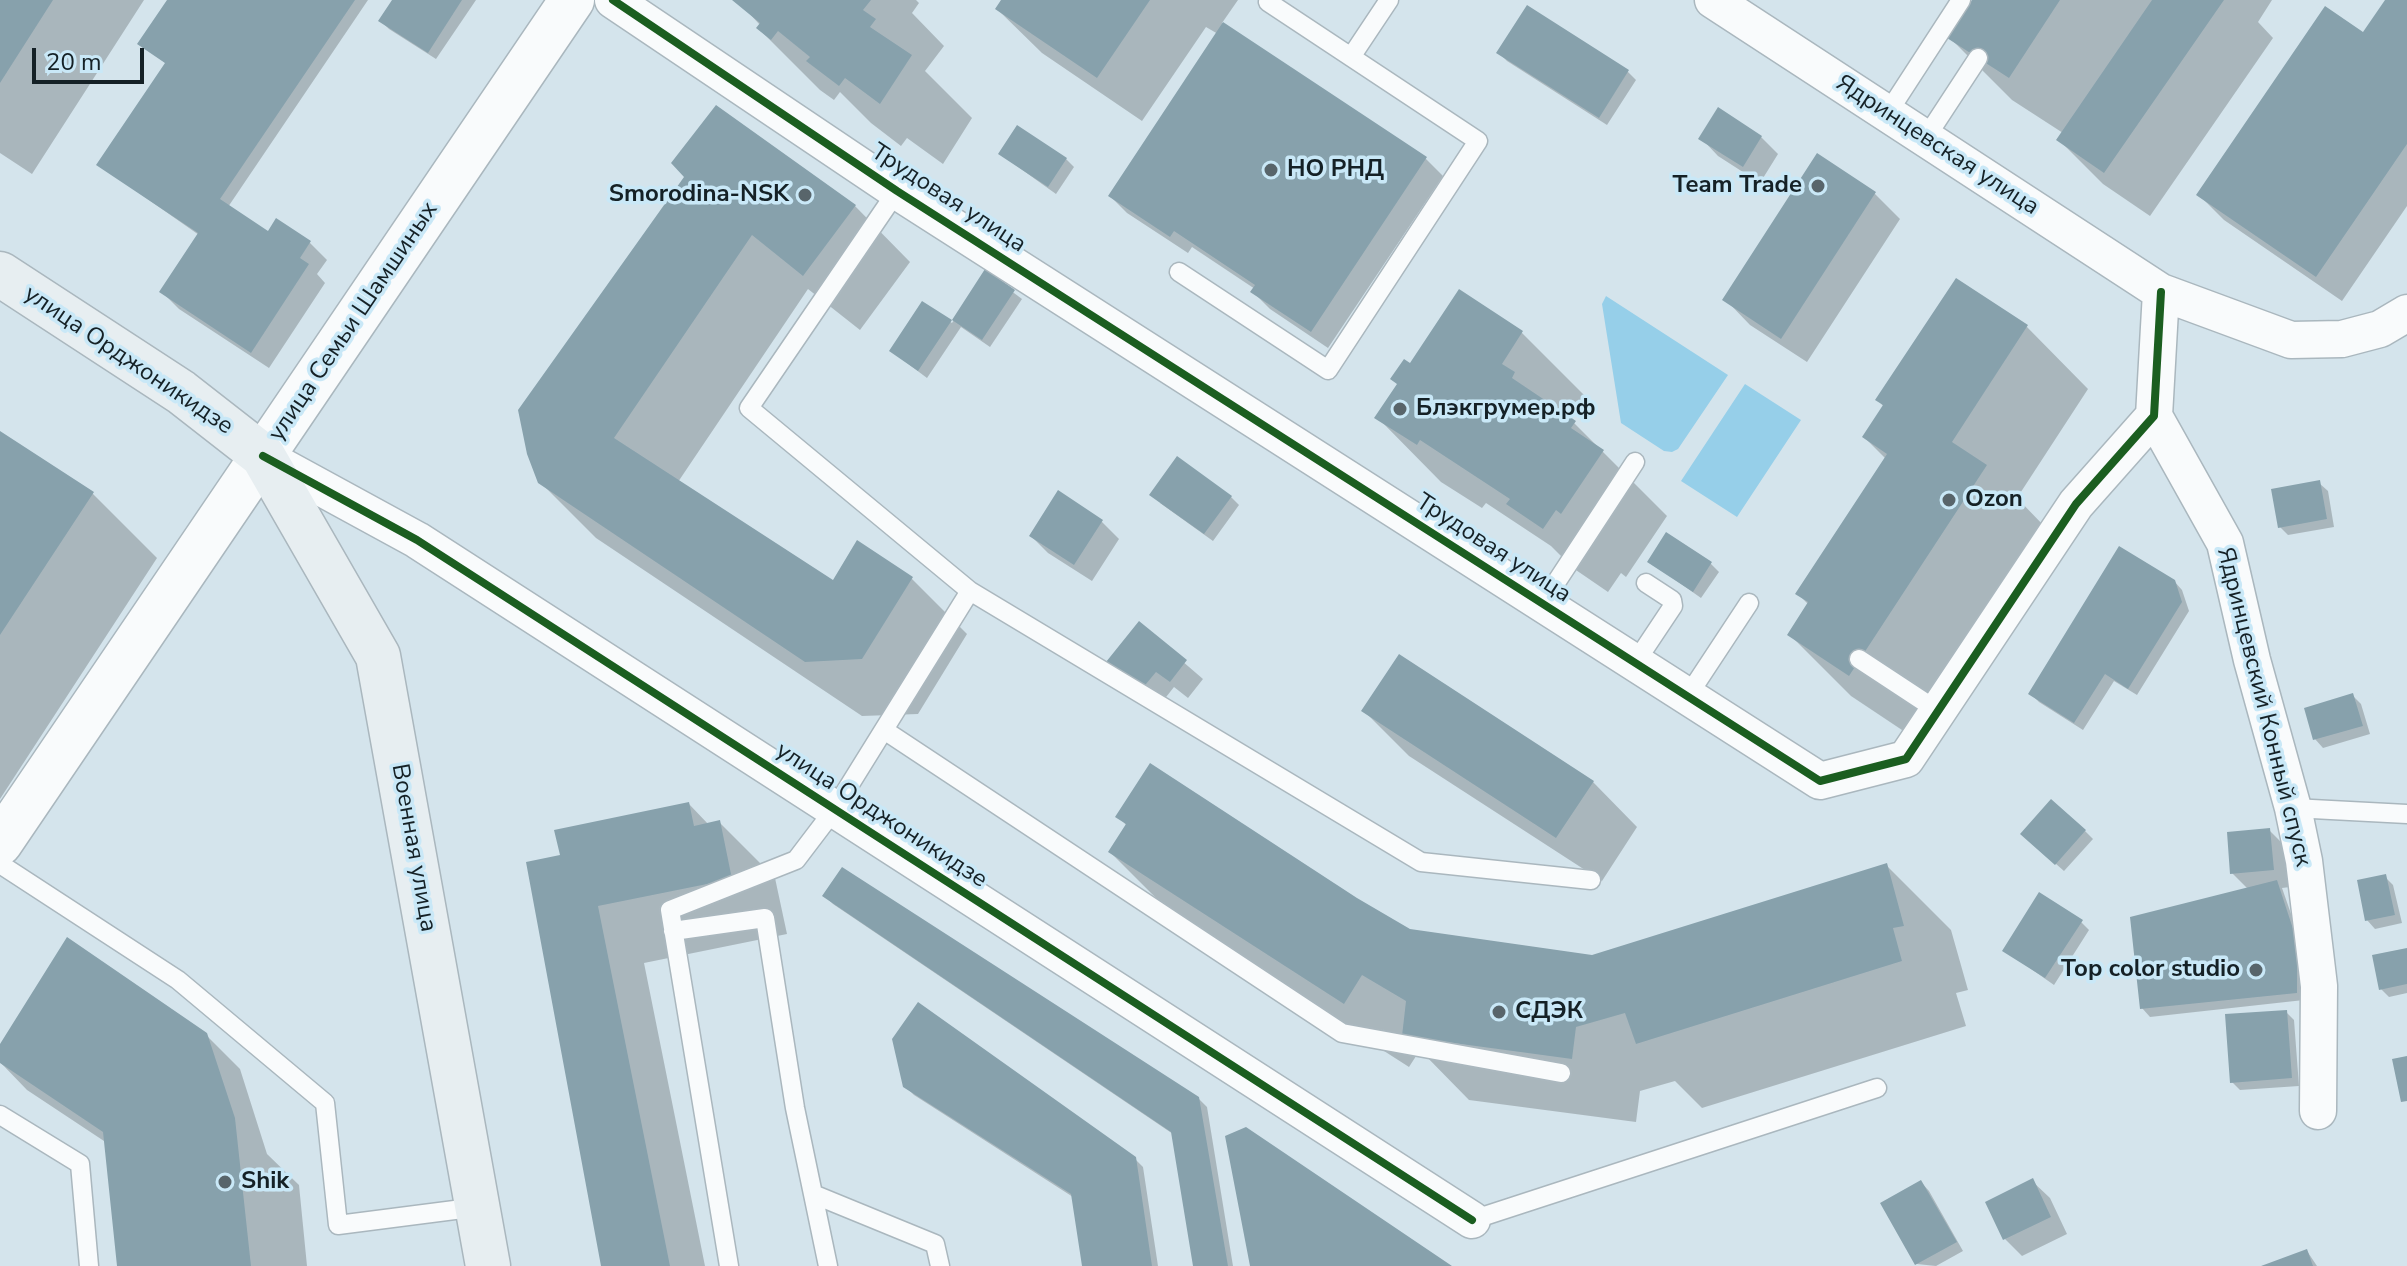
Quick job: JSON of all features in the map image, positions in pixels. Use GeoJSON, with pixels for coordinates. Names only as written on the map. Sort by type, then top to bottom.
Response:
{"type":"FeatureCollection","features":[{"type":"Feature","properties":{"kind":"main road","name":"улица Орджоникидзе"},"geometry":{"type":"LineString","coordinates":[[0,274],[181,392],[263,456]]}},
{"type":"Feature","properties":{"kind":"main road","name":"Военная улица"},"geometry":{"type":"LineString","coordinates":[[263,456],[378,656],[488,1266]]}},
{"type":"Feature","properties":{"kind":"street","name":"улица Семьи Шамшиных"},"geometry":{"type":"LineString","coordinates":[[0,843],[572,0]]}},
{"type":"Feature","properties":{"kind":"street","name":"Трудовая улица"},"geometry":{"type":"LineString","coordinates":[[613,0],[897,191],[1820,781],[1906,759],[2076,504],[2154,416]]}},
{"type":"Feature","properties":{"kind":"street","name":"Ядринцевская улица"},"geometry":{"type":"LineString","coordinates":[[1713,0],[2161,292],[2291,340],[2342,339],[2380,329],[2407,313]]}},
{"type":"Feature","properties":{"kind":"street"},"geometry":{"type":"LineString","coordinates":[[2154,416],[2161,292]]}},
{"type":"Feature","properties":{"kind":"street","name":"Ядринцевский Конный спуск"},"geometry":{"type":"LineString","coordinates":[[2154,416],[2225,543],[2252,660],[2293,808],[2304,861],[2319,986],[2318,1111]]}},
{"type":"Feature","properties":{"kind":"street","name":"улица Орджоникидзе"},"geometry":{"type":"LineString","coordinates":[[263,456],[417,540],[1472,1220]]}},
{"type":"Feature","properties":{"kind":"lane"},"geometry":{"type":"LineString","coordinates":[[1351,57],[1389,0]]}},
{"type":"Feature","properties":{"kind":"lane"},"geometry":{"type":"LineString","coordinates":[[1887,114],[1961,0]]}},
{"type":"Feature","properties":{"kind":"lane"},"geometry":{"type":"LineString","coordinates":[[1179,272],[1328,370],[1478,141],[1268,2]]}},
{"type":"Feature","properties":{"kind":"lane"},"geometry":{"type":"LineString","coordinates":[[1925,139],[1978,58]]}},
{"type":"Feature","properties":{"kind":"lane"},"geometry":{"type":"LineString","coordinates":[[897,191],[749,408],[970,591],[1421,862],[1591,880]]}},
{"type":"Feature","properties":{"kind":"lane"},"geometry":{"type":"LineString","coordinates":[[1542,604],[1635,462]]}},
{"type":"Feature","properties":{"kind":"lane"},"geometry":{"type":"LineString","coordinates":[[1635,663],[1673,606],[1672,600],[1646,583]]}},
{"type":"Feature","properties":{"kind":"lane"},"geometry":{"type":"LineString","coordinates":[[729,1266],[670,910],[796,860],[834,810],[970,591]]}},
{"type":"Feature","properties":{"kind":"lane"},"geometry":{"type":"LineString","coordinates":[[1687,697],[1749,603]]}},
{"type":"Feature","properties":{"kind":"lane"},"geometry":{"type":"LineString","coordinates":[[1859,659],[1938,711]]}},
{"type":"Feature","properties":{"kind":"lane"},"geometry":{"type":"LineString","coordinates":[[884,730],[1342,1033],[1561,1073]]}},
{"type":"Feature","properties":{"kind":"lane"},"geometry":{"type":"LineString","coordinates":[[2293,808],[2407,814]]}},
{"type":"Feature","properties":{"kind":"lane"},"geometry":{"type":"LineString","coordinates":[[0,864],[178,980],[325,1103],[338,1225],[478,1207]]}},
{"type":"Feature","properties":{"kind":"lane"},"geometry":{"type":"LineString","coordinates":[[673,931],[765,918],[795,1108],[828,1266]]}},
{"type":"Feature","properties":{"kind":"lane"},"geometry":{"type":"LineString","coordinates":[[1472,1220],[1877,1088]]}},
{"type":"Feature","properties":{"kind":"lane"},"geometry":{"type":"LineString","coordinates":[[0,1115],[80,1164],[89,1266]]}},
{"type":"Feature","properties":{"kind":"lane"},"geometry":{"type":"LineString","coordinates":[[813,1194],[935,1244],[940,1266]]}},
{"type":"Feature","properties":{"kind":"shaded area"},"geometry":{"type":"Polygon","coordinates":[[[1606,296],[1728,375],[1678,449],[1672,452],[1664,451],[1621,423],[1602,304],[1606,296]]]}},
{"type":"Feature","properties":{"kind":"shaded area"},"geometry":{"type":"Polygon","coordinates":[[[1745,384],[1801,420],[1737,517],[1681,481],[1745,384]]]}},
{"type":"Feature","properties":{"kind":"building"},"geometry":{"type":"Polygon","coordinates":[[[0,0],[53,0],[0,83],[0,0]]]}},
{"type":"Feature","properties":{"kind":"building"},"geometry":{"type":"Polygon","coordinates":[[[167,0],[355,0],[220,199],[268,231],[276,218],[311,241],[300,258],[309,264],[251,353],[159,292],[198,233],[96,165],[165,63],[137,44],[167,0]]]}},
{"type":"Feature","properties":{"kind":"building"},"geometry":{"type":"Polygon","coordinates":[[[392,0],[462,0],[428,53],[378,21],[392,0]]]}},
{"type":"Feature","properties":{"kind":"building"},"geometry":{"type":"Polygon","coordinates":[[[732,0],[871,0],[863,10],[876,19],[870,27],[912,55],[880,104],[845,78],[839,86],[806,61],[810,57],[778,31],[771,40],[756,28],[760,23],[732,0]]]}},
{"type":"Feature","properties":{"kind":"building"},"geometry":{"type":"Polygon","coordinates":[[[1001,0],[1150,0],[1097,78],[995,9],[1001,0]]]}},
{"type":"Feature","properties":{"kind":"building"},"geometry":{"type":"Polygon","coordinates":[[[1972,0],[2060,0],[2009,78],[1947,38],[1972,0]]]}},
{"type":"Feature","properties":{"kind":"building"},"geometry":{"type":"Polygon","coordinates":[[[2152,0],[2224,0],[2104,173],[2056,140],[2152,0]]]}},
{"type":"Feature","properties":{"kind":"building"},"geometry":{"type":"Polygon","coordinates":[[[2385,0],[2407,0],[2407,144],[2316,277],[2196,195],[2325,6],[2363,32],[2385,0]]]}},
{"type":"Feature","properties":{"kind":"building"},"geometry":{"type":"Polygon","coordinates":[[[1527,5],[1629,70],[1599,118],[1496,53],[1527,5]]]}},
{"type":"Feature","properties":{"kind":"building"},"geometry":{"type":"Polygon","coordinates":[[[1223,22],[1427,157],[1311,332],[1250,292],[1255,285],[1174,231],[1170,237],[1108,196],[1223,22]]]}},
{"type":"Feature","properties":{"kind":"building"},"geometry":{"type":"Polygon","coordinates":[[[716,105],[856,205],[803,276],[752,235],[614,438],[833,580],[857,540],[913,577],[862,659],[805,662],[538,483],[527,454],[518,410],[684,177],[671,163],[716,105]]]}},
{"type":"Feature","properties":{"kind":"building"},"geometry":{"type":"Polygon","coordinates":[[[1718,107],[1762,136],[1743,167],[1698,139],[1718,107]]]}},
{"type":"Feature","properties":{"kind":"building"},"geometry":{"type":"Polygon","coordinates":[[[1017,125],[1067,158],[1048,187],[998,154],[1017,125]]]}},
{"type":"Feature","properties":{"kind":"building"},"geometry":{"type":"Polygon","coordinates":[[[1817,153],[1876,192],[1781,339],[1722,300],[1817,153]]]}},
{"type":"Feature","properties":{"kind":"building"},"geometry":{"type":"Polygon","coordinates":[[[985,269],[1015,290],[982,340],[952,320],[985,269]]]}},
{"type":"Feature","properties":{"kind":"building"},"geometry":{"type":"Polygon","coordinates":[[[1956,278],[2028,325],[1952,442],[1987,465],[1849,676],[1787,635],[1808,602],[1795,594],[1887,454],[1862,437],[1883,405],[1875,400],[1956,278]]]}},
{"type":"Feature","properties":{"kind":"building"},"geometry":{"type":"Polygon","coordinates":[[[1459,289],[1523,331],[1502,364],[1515,372],[1512,378],[1576,421],[1571,428],[1604,450],[1561,514],[1556,510],[1543,529],[1506,504],[1510,499],[1420,440],[1417,445],[1374,418],[1397,384],[1390,379],[1404,359],[1410,363],[1459,289]]]}},
{"type":"Feature","properties":{"kind":"building"},"geometry":{"type":"Polygon","coordinates":[[[922,301],[952,320],[918,371],[889,351],[922,301]]]}},
{"type":"Feature","properties":{"kind":"building"},"geometry":{"type":"Polygon","coordinates":[[[0,431],[94,492],[0,635],[0,431]]]}},
{"type":"Feature","properties":{"kind":"building"},"geometry":{"type":"Polygon","coordinates":[[[1177,456],[1232,496],[1204,534],[1149,495],[1177,456]]]}},
{"type":"Feature","properties":{"kind":"building"},"geometry":{"type":"Polygon","coordinates":[[[2320,480],[2327,519],[2278,528],[2271,489],[2320,480]]]}},
{"type":"Feature","properties":{"kind":"building"},"geometry":{"type":"Polygon","coordinates":[[[1058,490],[1103,520],[1074,565],[1029,536],[1058,490]]]}},
{"type":"Feature","properties":{"kind":"building"},"geometry":{"type":"Polygon","coordinates":[[[1666,532],[1712,562],[1693,592],[1647,562],[1666,532]]]}},
{"type":"Feature","properties":{"kind":"building"},"geometry":{"type":"Polygon","coordinates":[[[2119,546],[2175,580],[2182,602],[2128,689],[2105,674],[2074,723],[2028,694],[2119,546]]]}},
{"type":"Feature","properties":{"kind":"building"},"geometry":{"type":"Polygon","coordinates":[[[1139,621],[1187,660],[1170,682],[1156,672],[1141,690],[1106,662],[1139,621]]]}},
{"type":"Feature","properties":{"kind":"building"},"geometry":{"type":"Polygon","coordinates":[[[1399,654],[1594,781],[1556,838],[1361,711],[1399,654]]]}},
{"type":"Feature","properties":{"kind":"building"},"geometry":{"type":"Polygon","coordinates":[[[2353,693],[2363,726],[2313,740],[2304,708],[2353,693]]]}},
{"type":"Feature","properties":{"kind":"building"},"geometry":{"type":"Polygon","coordinates":[[[1150,763],[1410,929],[1592,955],[1887,863],[1904,926],[1893,928],[1902,961],[1636,1044],[1625,1013],[1576,1027],[1572,1059],[1402,1036],[1406,1001],[1362,975],[1344,1004],[1108,852],[1126,824],[1115,817],[1150,763]]]}},
{"type":"Feature","properties":{"kind":"building"},"geometry":{"type":"Polygon","coordinates":[[[2051,799],[2086,830],[2055,865],[2020,834],[2051,799]]]}},
{"type":"Feature","properties":{"kind":"building"},"geometry":{"type":"Polygon","coordinates":[[[689,802],[694,826],[720,820],[732,879],[598,906],[670,1266],[601,1266],[526,862],[560,855],[554,830],[689,802]]]}},
{"type":"Feature","properties":{"kind":"building"},"geometry":{"type":"Polygon","coordinates":[[[2270,828],[2274,870],[2230,874],[2227,832],[2270,828]]]}},
{"type":"Feature","properties":{"kind":"building"},"geometry":{"type":"Polygon","coordinates":[[[842,867],[1199,1097],[1228,1266],[1193,1266],[1171,1132],[822,896],[842,867]]]}},
{"type":"Feature","properties":{"kind":"building"},"geometry":{"type":"Polygon","coordinates":[[[2386,874],[2395,915],[2365,921],[2357,880],[2386,874]]]}},
{"type":"Feature","properties":{"kind":"building"},"geometry":{"type":"Polygon","coordinates":[[[2277,880],[2297,941],[2297,993],[2140,1009],[2130,917],[2277,880]]]}},
{"type":"Feature","properties":{"kind":"building"},"geometry":{"type":"Polygon","coordinates":[[[2039,892],[2083,920],[2045,978],[2002,951],[2039,892]]]}},
{"type":"Feature","properties":{"kind":"building"},"geometry":{"type":"Polygon","coordinates":[[[67,937],[207,1033],[235,1118],[251,1266],[117,1266],[103,1132],[0,1063],[0,1044],[67,937]]]}},
{"type":"Feature","properties":{"kind":"building"},"geometry":{"type":"Polygon","coordinates":[[[2407,948],[2407,984],[2379,990],[2372,955],[2407,948]]]}},
{"type":"Feature","properties":{"kind":"building"},"geometry":{"type":"Polygon","coordinates":[[[918,1002],[1136,1157],[1152,1266],[1082,1266],[1071,1194],[903,1087],[892,1039],[918,1002]]]}},
{"type":"Feature","properties":{"kind":"building"},"geometry":{"type":"Polygon","coordinates":[[[2287,1010],[2292,1078],[2230,1083],[2225,1014],[2287,1010]]]}},
{"type":"Feature","properties":{"kind":"building"},"geometry":{"type":"Polygon","coordinates":[[[2407,1056],[2407,1101],[2401,1102],[2392,1059],[2407,1056]]]}},
{"type":"Feature","properties":{"kind":"building"},"geometry":{"type":"Polygon","coordinates":[[[1246,1127],[1452,1266],[1250,1266],[1225,1136],[1246,1127]]]}},
{"type":"Feature","properties":{"kind":"building"},"geometry":{"type":"Polygon","coordinates":[[[2033,1178],[2051,1217],[2003,1240],[1985,1202],[2033,1178]]]}},
{"type":"Feature","properties":{"kind":"building"},"geometry":{"type":"Polygon","coordinates":[[[1921,1180],[1957,1242],[1915,1265],[1880,1203],[1921,1180]]]}},
{"type":"Feature","properties":{"kind":"building"},"geometry":{"type":"Polygon","coordinates":[[[2307,1249],[2313,1266],[2261,1266],[2307,1249]]]}},
{"type":"Feature","properties":{"kind":"cycle path"},"geometry":{"type":"LineString","coordinates":[[613,0],[897,191],[1820,781],[1906,759],[2076,504],[2154,416],[2161,292]]}},
{"type":"Feature","properties":{"kind":"cycle path"},"geometry":{"type":"LineString","coordinates":[[263,456],[417,540],[1472,1220]]}},
{"type":"Feature","properties":{"kind":"place","name":"НО РНД"},"geometry":{"type":"Point","coordinates":[1271,170]}},
{"type":"Feature","properties":{"kind":"place","name":"Team Trade"},"geometry":{"type":"Point","coordinates":[1818,186]}},
{"type":"Feature","properties":{"kind":"place","name":"Smorodina-NSK"},"geometry":{"type":"Point","coordinates":[805,195]}},
{"type":"Feature","properties":{"kind":"place","name":"Блэкгрумер.рф"},"geometry":{"type":"Point","coordinates":[1400,409]}},
{"type":"Feature","properties":{"kind":"place","name":"Ozon"},"geometry":{"type":"Point","coordinates":[1949,500]}},
{"type":"Feature","properties":{"kind":"place","name":"Top color studio"},"geometry":{"type":"Point","coordinates":[2256,970]}},
{"type":"Feature","properties":{"kind":"place","name":"СДЭК"},"geometry":{"type":"Point","coordinates":[1499,1012]}},
{"type":"Feature","properties":{"kind":"place","name":"Shik"},"geometry":{"type":"Point","coordinates":[225,1182]}}]}
